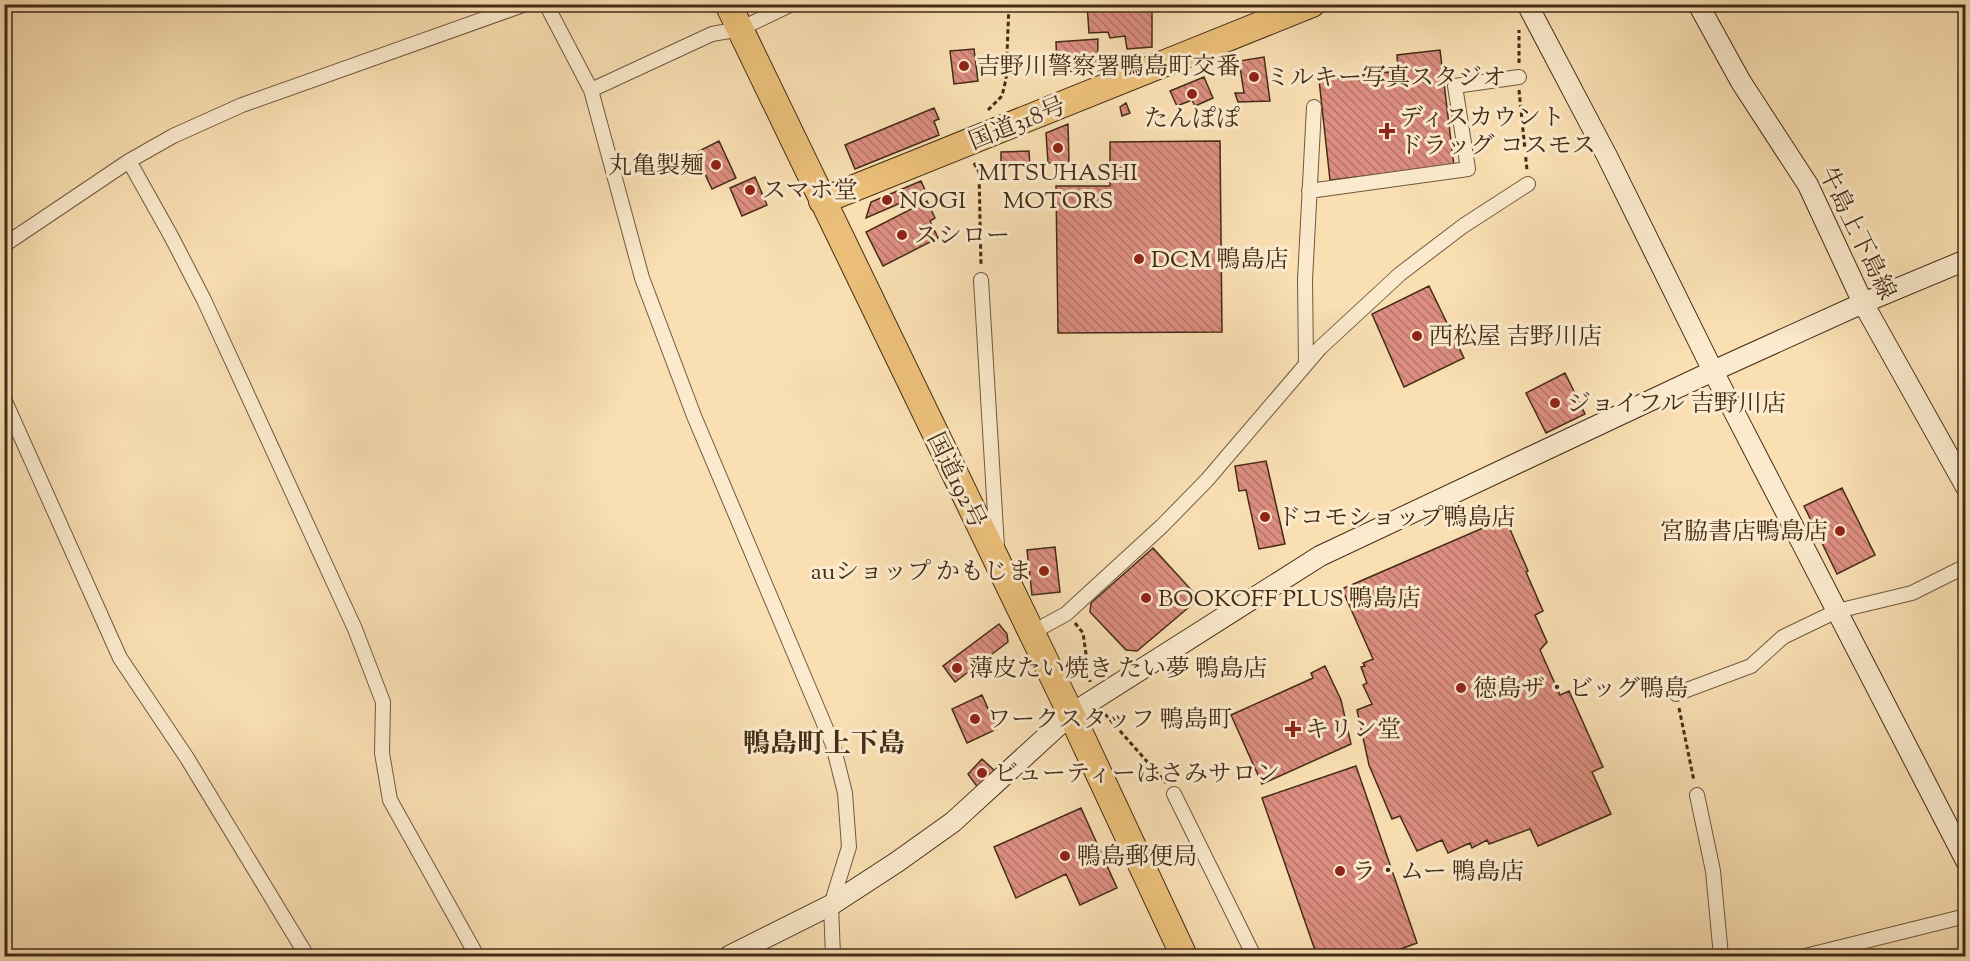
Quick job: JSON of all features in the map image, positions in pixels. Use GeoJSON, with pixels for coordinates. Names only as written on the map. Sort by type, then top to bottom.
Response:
{"type":"FeatureCollection","features":[{"type":"Feature","properties":{"kind":"highway","name":"国道192号"},"geometry":{"type":"LineString","coordinates":[[728,4],[1071,714],[1184,957]]}},
{"type":"Feature","properties":{"kind":"highway","name":"国道318号"},"geometry":{"type":"LineString","coordinates":[[822,201],[1312,4]]}},
{"type":"Feature","properties":{"kind":"street"},"geometry":{"type":"LineString","coordinates":[[4,245],[129,161],[173,136],[242,105],[526,4]]}},
{"type":"Feature","properties":{"kind":"street"},"geometry":{"type":"LineString","coordinates":[[546,4],[591,90],[646,289],[694,416],[833,745],[845,793],[849,848],[831,905],[833,957]]}},
{"type":"Feature","properties":{"kind":"street"},"geometry":{"type":"LineString","coordinates":[[591,90],[712,34],[740,29],[792,4]]}},
{"type":"Feature","properties":{"kind":"street"},"geometry":{"type":"LineString","coordinates":[[1527,4],[1607,156],[1713,371],[1965,861]]}},
{"type":"Feature","properties":{"kind":"street","name":"牛島上下島線"},"geometry":{"type":"LineString","coordinates":[[1698,4],[1741,82],[1809,185],[1863,303],[1965,488]]}},
{"type":"Feature","properties":{"kind":"street"},"geometry":{"type":"LineString","coordinates":[[1309,191],[1468,169],[1455,86],[1520,77]]}},
{"type":"Feature","properties":{"kind":"street"},"geometry":{"type":"LineString","coordinates":[[1306,363],[1305,280],[1314,107]]}},
{"type":"Feature","properties":{"kind":"street"},"geometry":{"type":"LineString","coordinates":[[129,161],[204,300],[356,629],[382,702],[382,753],[390,800],[477,957]]}},
{"type":"Feature","properties":{"kind":"street"},"geometry":{"type":"LineString","coordinates":[[1031,633],[1066,614],[1162,525],[1207,480],[1320,348],[1400,274],[1463,226],[1528,184]]}},
{"type":"Feature","properties":{"kind":"street"},"geometry":{"type":"LineString","coordinates":[[729,957],[831,905],[953,822],[1071,714],[1320,556],[1713,371],[1965,260]]}},
{"type":"Feature","properties":{"kind":"street"},"geometry":{"type":"LineString","coordinates":[[981,280],[998,564]]}},
{"type":"Feature","properties":{"kind":"street"},"geometry":{"type":"LineString","coordinates":[[4,399],[120,658],[187,758],[307,957]]}},
{"type":"Feature","properties":{"kind":"street"},"geometry":{"type":"LineString","coordinates":[[1676,694],[1751,666],[1783,637],[1837,611],[1912,593],[1965,566]]}},
{"type":"Feature","properties":{"kind":"street"},"geometry":{"type":"LineString","coordinates":[[1174,794],[1254,957]]}},
{"type":"Feature","properties":{"kind":"street"},"geometry":{"type":"LineString","coordinates":[[1697,795],[1713,871],[1721,957]]}},
{"type":"Feature","properties":{"kind":"street"},"geometry":{"type":"LineString","coordinates":[[1805,957],[1965,916]]}},
{"type":"Feature","properties":{"kind":"path"},"geometry":{"type":"LineString","coordinates":[[1520,25],[1520,77],[1528,184]]}},
{"type":"Feature","properties":{"kind":"path"},"geometry":{"type":"LineString","coordinates":[[1066,614],[1083,633],[1093,700],[1174,794]]}},
{"type":"Feature","properties":{"kind":"path"},"geometry":{"type":"LineString","coordinates":[[1676,694],[1697,795]]}},
{"type":"Feature","properties":{"kind":"building"},"geometry":{"type":"Polygon","coordinates":[[[1087,4],[1152,4],[1152,47],[1127,49],[1125,36],[1110,38],[1108,32],[1089,33],[1087,4]]]}},
{"type":"Feature","properties":{"kind":"building"},"geometry":{"type":"Polygon","coordinates":[[[1098,39],[1097,72],[1057,71],[1056,42],[1098,39]]]}},
{"type":"Feature","properties":{"kind":"building","name":"吉野川警察署鴨島町交番"},"geometry":{"type":"Polygon","coordinates":[[[974,49],[978,81],[954,84],[950,51],[974,49]]]}},
{"type":"Feature","properties":{"kind":"building","name":"ディスカウント ドラッグ コスモス"},"geometry":{"type":"Polygon","coordinates":[[[1440,50],[1454,166],[1330,180],[1319,80],[1398,71],[1397,55],[1440,50]]]}},
{"type":"Feature","properties":{"kind":"building","name":"ミルキー写真スタジオ"},"geometry":{"type":"Polygon","coordinates":[[[1264,57],[1270,101],[1238,102],[1235,93],[1244,93],[1239,61],[1264,57]]]}},
{"type":"Feature","properties":{"kind":"building","name":"たんぽぽ"},"geometry":{"type":"Polygon","coordinates":[[[1204,77],[1213,98],[1195,106],[1192,100],[1177,106],[1170,91],[1204,77]]]}},
{"type":"Feature","properties":{"kind":"building"},"geometry":{"type":"Polygon","coordinates":[[[1126,103],[1130,113],[1122,116],[1120,107],[1126,103]]]}},
{"type":"Feature","properties":{"kind":"building"},"geometry":{"type":"Polygon","coordinates":[[[934,108],[939,119],[934,121],[939,135],[855,169],[845,145],[934,108]]]}},
{"type":"Feature","properties":{"kind":"building","name":"MITSUHASHI MOTORS"},"geometry":{"type":"Polygon","coordinates":[[[1068,124],[1069,162],[1048,163],[1046,133],[1068,124]]]}},
{"type":"Feature","properties":{"kind":"building","name":"丸亀製麺"},"geometry":{"type":"Polygon","coordinates":[[[719,141],[736,178],[712,189],[695,153],[719,141]]]}},
{"type":"Feature","properties":{"kind":"building","name":"DCM 鴨島店"},"geometry":{"type":"Polygon","coordinates":[[[1220,141],[1222,332],[1058,333],[1056,186],[1110,186],[1110,142],[1220,141]]]}},
{"type":"Feature","properties":{"kind":"building"},"geometry":{"type":"Polygon","coordinates":[[[1029,151],[1030,167],[1001,167],[1001,152],[1029,151]]]}},
{"type":"Feature","properties":{"kind":"building"},"geometry":{"type":"Polygon","coordinates":[[[755,177],[767,205],[742,216],[730,188],[755,177]]]}},
{"type":"Feature","properties":{"kind":"building"},"geometry":{"type":"Polygon","coordinates":[[[921,181],[926,192],[866,218],[871,202],[921,181]]]}},
{"type":"Feature","properties":{"kind":"building","name":"スシロー"},"geometry":{"type":"Polygon","coordinates":[[[927,201],[935,218],[930,221],[938,238],[883,266],[866,232],[927,201]]]}},
{"type":"Feature","properties":{"kind":"building","name":"西松屋 吉野川店"},"geometry":{"type":"Polygon","coordinates":[[[1429,286],[1464,358],[1404,387],[1372,314],[1429,286]]]}},
{"type":"Feature","properties":{"kind":"building","name":"ジョイフル 吉野川店"},"geometry":{"type":"Polygon","coordinates":[[[1565,373],[1585,414],[1546,433],[1526,393],[1565,373]]]}},
{"type":"Feature","properties":{"kind":"building","name":"ドコモショップ鴨島店"},"geometry":{"type":"Polygon","coordinates":[[[1266,461],[1285,544],[1259,549],[1246,490],[1239,491],[1235,466],[1266,461]]]}},
{"type":"Feature","properties":{"kind":"building","name":"宮脇書店鴨島店"},"geometry":{"type":"Polygon","coordinates":[[[1842,488],[1875,555],[1837,574],[1804,506],[1842,488]]]}},
{"type":"Feature","properties":{"kind":"building","name":"徳島ザ・ビッグ鴨島"},"geometry":{"type":"Polygon","coordinates":[[[1499,521],[1509,527],[1543,611],[1535,615],[1547,642],[1540,650],[1560,695],[1569,691],[1603,767],[1592,772],[1611,814],[1538,846],[1530,829],[1489,844],[1487,840],[1472,848],[1470,843],[1448,853],[1442,840],[1417,851],[1400,816],[1392,819],[1369,765],[1357,710],[1372,704],[1363,685],[1367,683],[1361,667],[1365,666],[1363,663],[1373,659],[1342,589],[1499,521]]]}},
{"type":"Feature","properties":{"kind":"building","name":"auショップ かもじま"},"geometry":{"type":"Polygon","coordinates":[[[1055,547],[1060,592],[1032,595],[1027,550],[1055,547]]]}},
{"type":"Feature","properties":{"kind":"building","name":"BOOKOFF PLUS 鴨島店"},"geometry":{"type":"Polygon","coordinates":[[[1153,548],[1194,593],[1194,603],[1137,651],[1126,650],[1090,612],[1091,603],[1153,548]]]}},
{"type":"Feature","properties":{"kind":"building"},"geometry":{"type":"Polygon","coordinates":[[[999,624],[1007,634],[1008,642],[955,682],[943,666],[999,624]]]}},
{"type":"Feature","properties":{"kind":"building","name":"キリン堂"},"geometry":{"type":"Polygon","coordinates":[[[1325,666],[1341,700],[1351,744],[1262,784],[1231,715],[1313,678],[1311,673],[1325,666]]]}},
{"type":"Feature","properties":{"kind":"building","name":"ワークスタッフ 鴨島町"},"geometry":{"type":"Polygon","coordinates":[[[982,695],[997,729],[967,743],[952,709],[982,695]]]}},
{"type":"Feature","properties":{"kind":"building","name":"ビューティーはさみサロン"},"geometry":{"type":"Polygon","coordinates":[[[982,759],[996,772],[979,789],[968,774],[982,759]]]}},
{"type":"Feature","properties":{"kind":"building","name":"ラ・ムー 鴨島店"},"geometry":{"type":"Polygon","coordinates":[[[1356,766],[1417,943],[1398,950],[1401,956],[1317,956],[1262,798],[1356,766]]]}},
{"type":"Feature","properties":{"kind":"building","name":"鴨島郵便局"},"geometry":{"type":"Polygon","coordinates":[[[1081,808],[1117,888],[1080,905],[1066,874],[1016,898],[994,847],[1081,808]]]}},
{"type":"Feature","properties":{"kind":"place","name":"吉野川警察署鴨島町交番"},"geometry":{"type":"Point","coordinates":[964,66]}},
{"type":"Feature","properties":{"kind":"place","name":"ミルキー写真スタジオ"},"geometry":{"type":"Point","coordinates":[1254,77]}},
{"type":"Feature","properties":{"kind":"place","name":"たんぽぽ"},"geometry":{"type":"Point","coordinates":[1192,94]}},
{"type":"Feature","properties":{"kind":"place","name":"ディスカウント ドラッグ コスモス"},"geometry":{"type":"Point","coordinates":[1387,131]}},
{"type":"Feature","properties":{"kind":"place","name":"MITSUHASHI MOTORS"},"geometry":{"type":"Point","coordinates":[1058,148]}},
{"type":"Feature","properties":{"kind":"place","name":"丸亀製麺"},"geometry":{"type":"Point","coordinates":[716,165]}},
{"type":"Feature","properties":{"kind":"place","name":"スマホ堂"},"geometry":{"type":"Point","coordinates":[750,190]}},
{"type":"Feature","properties":{"kind":"place","name":"NOGI"},"geometry":{"type":"Point","coordinates":[887,200]}},
{"type":"Feature","properties":{"kind":"place","name":"スシロー"},"geometry":{"type":"Point","coordinates":[902,235]}},
{"type":"Feature","properties":{"kind":"place","name":"DCM 鴨島店"},"geometry":{"type":"Point","coordinates":[1139,259]}},
{"type":"Feature","properties":{"kind":"place","name":"西松屋 吉野川店"},"geometry":{"type":"Point","coordinates":[1417,336]}},
{"type":"Feature","properties":{"kind":"place","name":"ジョイフル 吉野川店"},"geometry":{"type":"Point","coordinates":[1555,403]}},
{"type":"Feature","properties":{"kind":"place","name":"ドコモショップ鴨島店"},"geometry":{"type":"Point","coordinates":[1265,517]}},
{"type":"Feature","properties":{"kind":"place","name":"宮脇書店鴨島店"},"geometry":{"type":"Point","coordinates":[1840,531]}},
{"type":"Feature","properties":{"kind":"place","name":"auショップ かもじま"},"geometry":{"type":"Point","coordinates":[1044,571]}},
{"type":"Feature","properties":{"kind":"place","name":"BOOKOFF PLUS 鴨島店"},"geometry":{"type":"Point","coordinates":[1146,598]}},
{"type":"Feature","properties":{"kind":"place","name":"薄皮たい焼き たい夢 鴨島店"},"geometry":{"type":"Point","coordinates":[957,668]}},
{"type":"Feature","properties":{"kind":"place","name":"徳島ザ・ビッグ鴨島"},"geometry":{"type":"Point","coordinates":[1461,688]}},
{"type":"Feature","properties":{"kind":"place","name":"ワークスタッフ 鴨島町"},"geometry":{"type":"Point","coordinates":[975,719]}},
{"type":"Feature","properties":{"kind":"place","name":"キリン堂"},"geometry":{"type":"Point","coordinates":[1293,729]}},
{"type":"Feature","properties":{"kind":"place","name":"ビューティーはさみサロン"},"geometry":{"type":"Point","coordinates":[982,773]}},
{"type":"Feature","properties":{"kind":"place","name":"鴨島郵便局"},"geometry":{"type":"Point","coordinates":[1065,856]}},
{"type":"Feature","properties":{"kind":"place","name":"ラ・ムー 鴨島店"},"geometry":{"type":"Point","coordinates":[1340,871]}},
{"type":"Feature","properties":{"kind":"district","name":"鴨島町上下島"},"geometry":{"type":"Point","coordinates":[824,743]}}]}
